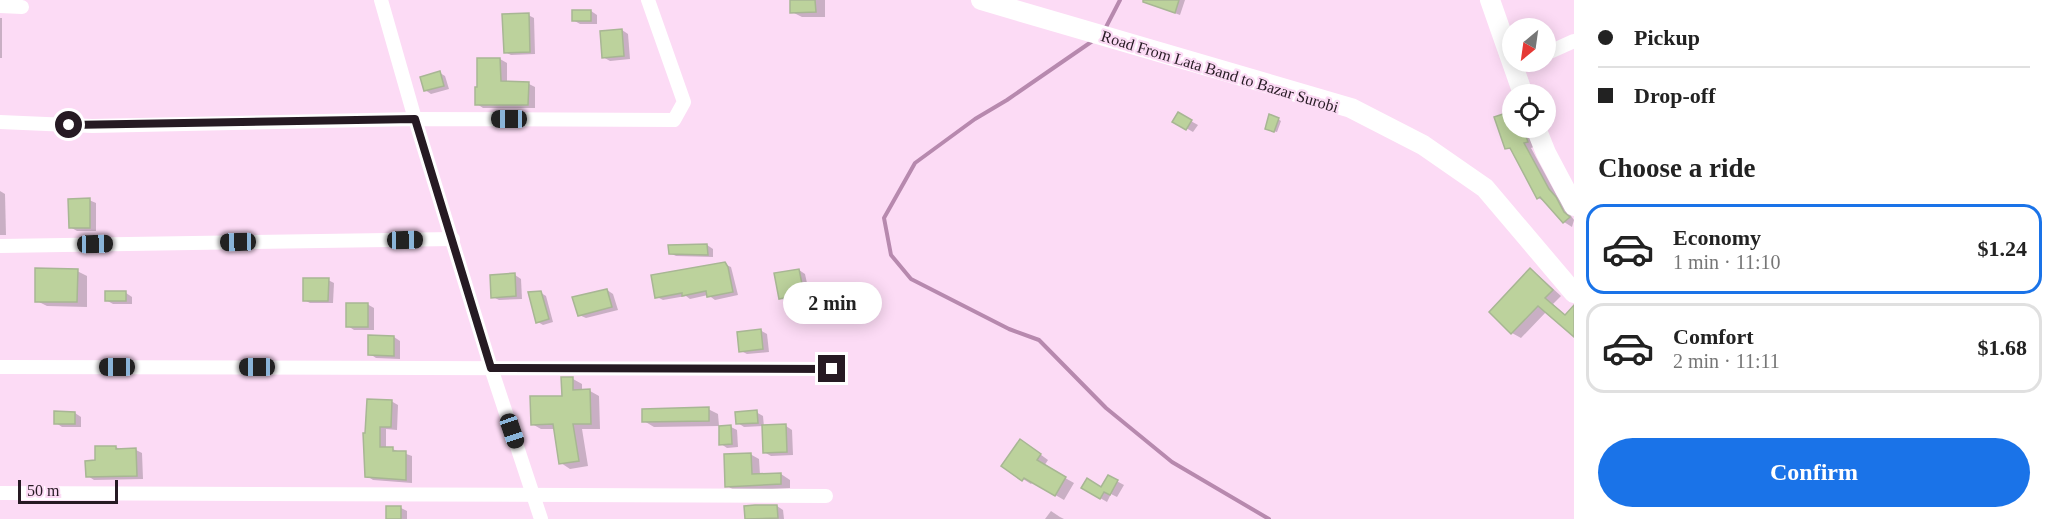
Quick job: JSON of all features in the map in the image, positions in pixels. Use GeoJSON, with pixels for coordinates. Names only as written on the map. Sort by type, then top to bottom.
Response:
{"type":"FeatureCollection","features":[{"type":"Feature","properties":{"kind":"main road","name":"Road From Lata Band to Bazar Surobi"},"geometry":{"type":"LineString","coordinates":[[981,0],[1351,108],[1423,145],[1485,188],[1574,293]]}},
{"type":"Feature","properties":{"kind":"main road"},"geometry":{"type":"LineString","coordinates":[[1490,0],[1502,26]]}},
{"type":"Feature","properties":{"kind":"main road"},"geometry":{"type":"LineString","coordinates":[[1540,138],[1574,206]]}},
{"type":"Feature","properties":{"kind":"street"},"geometry":{"type":"LineString","coordinates":[[381,0],[491,368],[541,519]]}},
{"type":"Feature","properties":{"kind":"street"},"geometry":{"type":"LineString","coordinates":[[0,122],[92,126],[415,119],[674,120],[684,102],[648,0]]}},
{"type":"Feature","properties":{"kind":"street"},"geometry":{"type":"LineString","coordinates":[[0,6],[22,7]]}},
{"type":"Feature","properties":{"kind":"street"},"geometry":{"type":"LineString","coordinates":[[1556,49],[1574,41]]}},
{"type":"Feature","properties":{"kind":"street"},"geometry":{"type":"LineString","coordinates":[[0,246],[453,239]]}},
{"type":"Feature","properties":{"kind":"street"},"geometry":{"type":"LineString","coordinates":[[0,367],[832,369]]}},
{"type":"Feature","properties":{"kind":"street"},"geometry":{"type":"LineString","coordinates":[[0,493],[826,496]]}},
{"type":"Feature","properties":{"kind":"building"},"geometry":{"type":"Polygon","coordinates":[[[790,0],[815,0],[816,12],[790,13],[790,0]]]}},
{"type":"Feature","properties":{"kind":"building"},"geometry":{"type":"Polygon","coordinates":[[[1143,0],[1179,0],[1175,13],[1143,2],[1143,0]]]}},
{"type":"Feature","properties":{"kind":"building"},"geometry":{"type":"Polygon","coordinates":[[[572,10],[591,10],[591,21],[572,21],[572,10]]]}},
{"type":"Feature","properties":{"kind":"building"},"geometry":{"type":"Polygon","coordinates":[[[529,13],[530,52],[504,53],[502,14],[529,13]]]}},
{"type":"Feature","properties":{"kind":"building"},"geometry":{"type":"Polygon","coordinates":[[[622,29],[624,56],[602,58],[600,31],[622,29]]]}},
{"type":"Feature","properties":{"kind":"building"},"geometry":{"type":"Polygon","coordinates":[[[477,58],[500,58],[501,81],[529,82],[528,105],[475,105],[477,58]]]}},
{"type":"Feature","properties":{"kind":"building"},"geometry":{"type":"Polygon","coordinates":[[[440,71],[444,86],[424,91],[420,77],[440,71]]]}},
{"type":"Feature","properties":{"kind":"building"},"geometry":{"type":"Polygon","coordinates":[[[1178,112],[1192,120],[1186,130],[1172,122],[1178,112]]]}},
{"type":"Feature","properties":{"kind":"building"},"geometry":{"type":"Polygon","coordinates":[[[1269,114],[1279,118],[1274,132],[1265,129],[1269,114]]]}},
{"type":"Feature","properties":{"kind":"building"},"geometry":{"type":"Polygon","coordinates":[[[1502,114],[1502,138],[1527,138],[1528,142],[1524,143],[1549,189],[1564,212],[1570,217],[1563,223],[1540,197],[1537,199],[1510,148],[1505,149],[1494,117],[1502,114]]]}},
{"type":"Feature","properties":{"kind":"building"},"geometry":{"type":"Polygon","coordinates":[[[90,198],[90,228],[69,228],[68,199],[90,198]]]}},
{"type":"Feature","properties":{"kind":"building"},"geometry":{"type":"Polygon","coordinates":[[[707,244],[708,255],[669,254],[668,245],[707,244]]]}},
{"type":"Feature","properties":{"kind":"building"},"geometry":{"type":"Polygon","coordinates":[[[725,262],[733,292],[707,297],[706,291],[655,298],[651,275],[725,262]]]}},
{"type":"Feature","properties":{"kind":"building"},"geometry":{"type":"Polygon","coordinates":[[[35,268],[78,269],[77,302],[35,302],[35,268]]]}},
{"type":"Feature","properties":{"kind":"building"},"geometry":{"type":"Polygon","coordinates":[[[1530,268],[1553,290],[1545,298],[1565,315],[1574,305],[1574,337],[1538,306],[1511,334],[1489,312],[1530,268]]]}},
{"type":"Feature","properties":{"kind":"building"},"geometry":{"type":"Polygon","coordinates":[[[799,269],[804,294],[779,299],[774,273],[799,269]]]}},
{"type":"Feature","properties":{"kind":"building"},"geometry":{"type":"Polygon","coordinates":[[[515,273],[516,296],[491,298],[490,275],[515,273]]]}},
{"type":"Feature","properties":{"kind":"building"},"geometry":{"type":"Polygon","coordinates":[[[303,278],[329,278],[328,301],[303,301],[303,278]]]}},
{"type":"Feature","properties":{"kind":"building"},"geometry":{"type":"Polygon","coordinates":[[[607,289],[612,307],[578,316],[572,297],[607,289]]]}},
{"type":"Feature","properties":{"kind":"building"},"geometry":{"type":"Polygon","coordinates":[[[105,291],[126,291],[126,301],[105,301],[105,291]]]}},
{"type":"Feature","properties":{"kind":"building"},"geometry":{"type":"Polygon","coordinates":[[[541,291],[549,319],[536,323],[528,292],[541,291]]]}},
{"type":"Feature","properties":{"kind":"building"},"geometry":{"type":"Polygon","coordinates":[[[346,303],[368,303],[368,327],[346,327],[346,303]]]}},
{"type":"Feature","properties":{"kind":"building"},"geometry":{"type":"Polygon","coordinates":[[[761,329],[763,349],[739,352],[737,332],[761,329]]]}},
{"type":"Feature","properties":{"kind":"building"},"geometry":{"type":"Polygon","coordinates":[[[368,335],[394,336],[394,356],[368,355],[368,335]]]}},
{"type":"Feature","properties":{"kind":"building"},"geometry":{"type":"Polygon","coordinates":[[[561,377],[573,377],[573,390],[590,389],[591,424],[573,424],[579,461],[559,464],[553,424],[531,425],[530,396],[562,396],[561,377]]]}},
{"type":"Feature","properties":{"kind":"building"},"geometry":{"type":"Polygon","coordinates":[[[367,399],[392,400],[391,427],[380,427],[380,447],[393,447],[393,451],[406,451],[406,480],[365,477],[363,433],[365,433],[367,399]]]}},
{"type":"Feature","properties":{"kind":"building"},"geometry":{"type":"Polygon","coordinates":[[[709,407],[709,421],[642,422],[642,409],[709,407]]]}},
{"type":"Feature","properties":{"kind":"building"},"geometry":{"type":"Polygon","coordinates":[[[757,410],[758,423],[736,424],[735,412],[757,410]]]}},
{"type":"Feature","properties":{"kind":"building"},"geometry":{"type":"Polygon","coordinates":[[[54,411],[75,412],[75,424],[54,424],[54,411]]]}},
{"type":"Feature","properties":{"kind":"building"},"geometry":{"type":"Polygon","coordinates":[[[786,424],[787,452],[763,453],[762,425],[786,424]]]}},
{"type":"Feature","properties":{"kind":"building"},"geometry":{"type":"Polygon","coordinates":[[[731,425],[732,444],[719,445],[719,426],[731,425]]]}},
{"type":"Feature","properties":{"kind":"building"},"geometry":{"type":"Polygon","coordinates":[[[1020,439],[1041,454],[1037,460],[1066,477],[1055,496],[1024,478],[1022,481],[1001,466],[1020,439]]]}},
{"type":"Feature","properties":{"kind":"building"},"geometry":{"type":"Polygon","coordinates":[[[95,446],[116,446],[116,449],[136,448],[137,476],[86,477],[85,461],[95,460],[95,446]]]}},
{"type":"Feature","properties":{"kind":"building"},"geometry":{"type":"Polygon","coordinates":[[[751,453],[752,474],[781,473],[781,484],[725,487],[724,454],[751,453]]]}},
{"type":"Feature","properties":{"kind":"building"},"geometry":{"type":"Polygon","coordinates":[[[1108,475],[1118,480],[1110,495],[1104,492],[1100,499],[1081,488],[1087,478],[1101,487],[1108,475]]]}},
{"type":"Feature","properties":{"kind":"building"},"geometry":{"type":"Polygon","coordinates":[[[777,505],[778,518],[745,519],[744,506],[777,505]]]}},
{"type":"Feature","properties":{"kind":"building"},"geometry":{"type":"Polygon","coordinates":[[[386,506],[401,506],[401,519],[386,519],[386,506]]]}},
{"type":"Feature","properties":{"kind":"waterway"},"geometry":{"type":"LineString","coordinates":[[1105,29],[1120,0]]}},
{"type":"Feature","properties":{"kind":"waterway"},"geometry":{"type":"LineString","coordinates":[[1094,40],[1007,100],[975,119],[915,163],[884,218],[891,255],[911,279],[1009,329],[1039,340],[1106,408],[1172,462],[1269,519]]}},
{"type":"Feature","properties":{"kind":"route"},"geometry":{"type":"LineString","coordinates":[[69,125],[415,119],[491,368],[832,369]]}}]}
